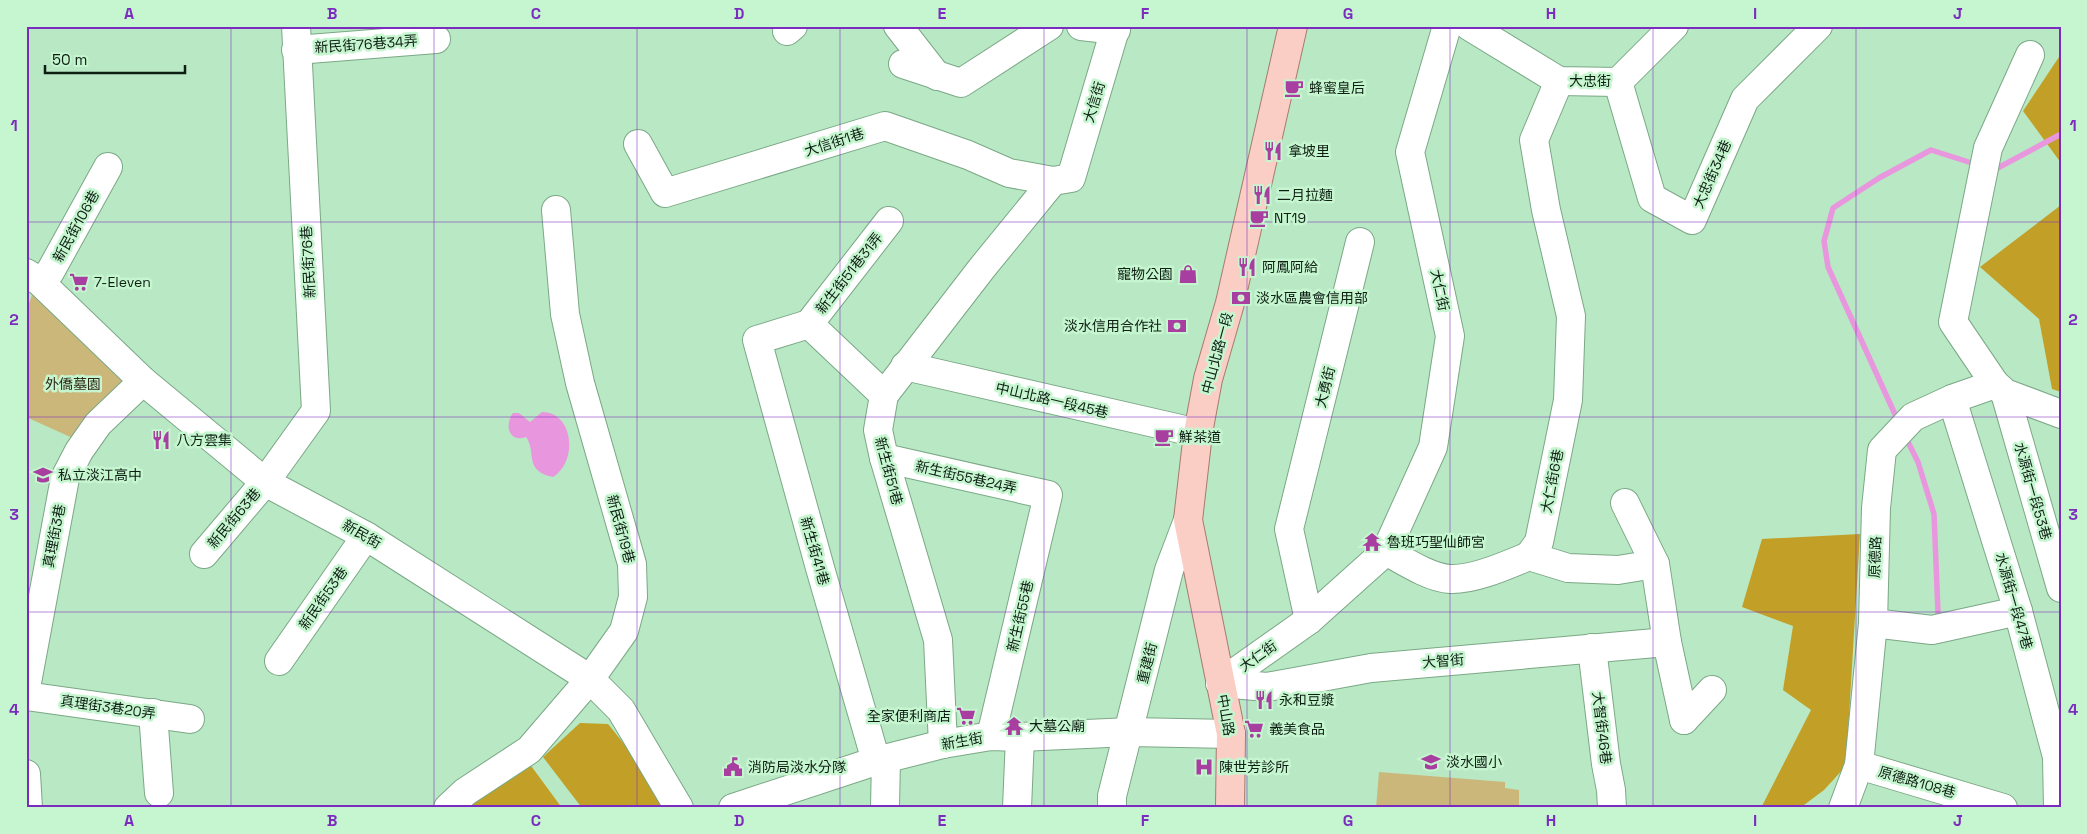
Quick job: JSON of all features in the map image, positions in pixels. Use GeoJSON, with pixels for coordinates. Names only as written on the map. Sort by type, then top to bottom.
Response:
{"type":"FeatureCollection","features":[{"type":"Feature","properties":{"kind":"main road","name":"中山北路一段"},"geometry":{"type":"LineString","coordinates":[[1220,683],[1188,520],[1198,433],[1208,379],[1230,303],[1293,26]]}},
{"type":"Feature","properties":{"kind":"main road","name":"中山路"},"geometry":{"type":"LineString","coordinates":[[1220,683],[1231,734],[1230,808]]}},
{"type":"Feature","properties":{"kind":"street"},"geometry":{"type":"LineString","coordinates":[[898,26],[937,76]]}},
{"type":"Feature","properties":{"kind":"street"},"geometry":{"type":"LineString","coordinates":[[903,64],[961,83],[1049,26]]}},
{"type":"Feature","properties":{"kind":"street"},"geometry":{"type":"LineString","coordinates":[[1081,26],[1116,28]]}},
{"type":"Feature","properties":{"kind":"street","name":"大仁街"},"geometry":{"type":"LineString","coordinates":[[1220,683],[1309,620],[1386,551],[1433,447],[1450,336],[1410,152],[1447,26]]}},
{"type":"Feature","properties":{"kind":"street","name":"大忠街"},"geometry":{"type":"LineString","coordinates":[[1469,26],[1559,81],[1618,82],[1674,26]]}},
{"type":"Feature","properties":{"kind":"street","name":"大忠街34巷"},"geometry":{"type":"LineString","coordinates":[[1618,82],[1652,198],[1692,220],[1745,99],[1818,26]]}},
{"type":"Feature","properties":{"kind":"street","name":"大信街"},"geometry":{"type":"LineString","coordinates":[[1062,179],[1116,28]]}},
{"type":"Feature","properties":{"kind":"street","name":"新民街76巷34弄"},"geometry":{"type":"LineString","coordinates":[[296,38],[436,39]]}},
{"type":"Feature","properties":{"kind":"street","name":"新民街76巷"},"geometry":{"type":"LineString","coordinates":[[265,482],[316,411],[296,38]]}},
{"type":"Feature","properties":{"kind":"street","name":"水源街一段53巷"},"geometry":{"type":"LineString","coordinates":[[2030,55],[1988,148],[1954,322],[2000,389],[2061,588]]}},
{"type":"Feature","properties":{"kind":"street","name":"大仁街6巷"},"geometry":{"type":"LineString","coordinates":[[1529,556],[1540,542],[1568,400],[1570,316],[1546,210],[1534,140],[1559,81]]}},
{"type":"Feature","properties":{"kind":"street","name":"大信街1巷"},"geometry":{"type":"LineString","coordinates":[[638,144],[665,193],[885,126],[1009,173],[1062,179]]}},
{"type":"Feature","properties":{"kind":"street","name":"新民街106巷"},"geometry":{"type":"LineString","coordinates":[[33,277],[50,272],[108,167]]}},
{"type":"Feature","properties":{"kind":"street","name":"新生街51巷"},"geometry":{"type":"LineString","coordinates":[[943,744],[938,640],[884,458],[878,430],[884,395],[982,268],[1062,179]]}},
{"type":"Feature","properties":{"kind":"street","name":"新民街19巷"},"geometry":{"type":"LineString","coordinates":[[448,808],[465,792],[529,750],[590,679],[624,631],[633,596],[632,564],[580,383],[565,314],[556,210]]}},
{"type":"Feature","properties":{"kind":"street","name":"新生街51巷31弄"},"geometry":{"type":"LineString","coordinates":[[809,324],[889,221]]}},
{"type":"Feature","properties":{"kind":"street","name":"大勇街"},"geometry":{"type":"LineString","coordinates":[[1309,620],[1289,529],[1360,242]]}},
{"type":"Feature","properties":{"kind":"street","name":"新民街"},"geometry":{"type":"LineString","coordinates":[[33,277],[143,381],[265,482],[366,536],[590,679],[621,710],[679,808]]}},
{"type":"Feature","properties":{"kind":"street"},"geometry":{"type":"LineString","coordinates":[[809,324],[884,395]]}},
{"type":"Feature","properties":{"kind":"street","name":"新生街41巷"},"geometry":{"type":"LineString","coordinates":[[809,324],[757,340],[820,568],[881,760],[885,808]]}},
{"type":"Feature","properties":{"kind":"street","name":"中山北路一段45巷"},"geometry":{"type":"LineString","coordinates":[[905,366],[1198,433]]}},
{"type":"Feature","properties":{"kind":"street","name":"真理街3巷"},"geometry":{"type":"LineString","coordinates":[[26,688],[65,478],[79,451],[98,424],[143,381]]}},
{"type":"Feature","properties":{"kind":"street"},"geometry":{"type":"LineString","coordinates":[[2000,389],[2061,414]]}},
{"type":"Feature","properties":{"kind":"street","name":"原德路"},"geometry":{"type":"LineString","coordinates":[[1842,808],[1859,765],[1873,623],[1876,508],[1882,450],[1913,417],[1952,398],[2000,389]]}},
{"type":"Feature","properties":{"kind":"street","name":"水源街一段47巷"},"geometry":{"type":"LineString","coordinates":[[1952,398],[2018,611],[2057,757],[2058,808]]}},
{"type":"Feature","properties":{"kind":"street","name":"新生街55巷24弄"},"geometry":{"type":"LineString","coordinates":[[884,458],[1048,496]]}},
{"type":"Feature","properties":{"kind":"street","name":"新民街63巷"},"geometry":{"type":"LineString","coordinates":[[204,554],[265,482]]}},
{"type":"Feature","properties":{"kind":"street","name":"新生街55巷"},"geometry":{"type":"LineString","coordinates":[[992,736],[1048,496]]}},
{"type":"Feature","properties":{"kind":"street"},"geometry":{"type":"LineString","coordinates":[[1625,503],[1655,564],[1667,642],[1682,703],[1684,720],[1712,690]]}},
{"type":"Feature","properties":{"kind":"street","name":"重建街"},"geometry":{"type":"LineString","coordinates":[[1112,808],[1112,796],[1130,732],[1169,570],[1188,520]]}},
{"type":"Feature","properties":{"kind":"street","name":"新民街53巷"},"geometry":{"type":"LineString","coordinates":[[280,661],[366,536]]}},
{"type":"Feature","properties":{"kind":"street"},"geometry":{"type":"LineString","coordinates":[[1386,551],[1425,572],[1450,579],[1475,575],[1529,556],[1568,568],[1618,570],[1655,564]]}},
{"type":"Feature","properties":{"kind":"street"},"geometry":{"type":"LineString","coordinates":[[1873,623],[1932,630],[2018,611]]}},
{"type":"Feature","properties":{"kind":"street","name":"大智街"},"geometry":{"type":"LineString","coordinates":[[1220,683],[1267,687],[1372,668],[1667,642]]}},
{"type":"Feature","properties":{"kind":"street","name":"大智街46巷"},"geometry":{"type":"LineString","coordinates":[[1592,648],[1612,808]]}},
{"type":"Feature","properties":{"kind":"street","name":"真理街3巷20弄"},"geometry":{"type":"LineString","coordinates":[[26,696],[153,712],[190,719]]}},
{"type":"Feature","properties":{"kind":"street"},"geometry":{"type":"LineString","coordinates":[[153,712],[159,793]]}},
{"type":"Feature","properties":{"kind":"street","name":"新生街"},"geometry":{"type":"LineString","coordinates":[[732,808],[881,760],[943,744],[992,736],[1020,737],[1130,732],[1231,734]]}},
{"type":"Feature","properties":{"kind":"street"},"geometry":{"type":"LineString","coordinates":[[1017,808],[1020,737]]}},
{"type":"Feature","properties":{"kind":"street","name":"原德路108巷"},"geometry":{"type":"LineString","coordinates":[[1859,765],[2003,808]]}},
{"type":"Feature","properties":{"kind":"street"},"geometry":{"type":"LineString","coordinates":[[26,774],[28,808]]}},
{"type":"Feature","properties":{"kind":"green space","name":"外僑墓園"},"geometry":{"type":"Polygon","coordinates":[[[33,293],[120,373],[126,387],[77,440],[26,417],[26,310],[33,293]]]}},
{"type":"Feature","properties":{"kind":"green space"},"geometry":{"type":"Polygon","coordinates":[[[1379,772],[1505,782],[1505,788],[1519,790],[1519,808],[1376,808],[1379,772]]]}},
{"type":"Feature","properties":{"kind":"shaded area"},"geometry":{"type":"Polygon","coordinates":[[[2061,54],[2061,163],[2023,111],[2061,54]]]}},
{"type":"Feature","properties":{"kind":"shaded area"},"geometry":{"type":"Polygon","coordinates":[[[2061,205],[2061,392],[2052,389],[2039,319],[1980,267],[2061,205]]]}},
{"type":"Feature","properties":{"kind":"shaded area"},"geometry":{"type":"Polygon","coordinates":[[[542,412],[553,414],[561,420],[569,439],[566,461],[561,470],[553,477],[544,474],[534,466],[531,449],[526,437],[520,438],[512,435],[509,427],[510,418],[513,413],[519,413],[530,422],[542,412]]]}},
{"type":"Feature","properties":{"kind":"shaded area"},"geometry":{"type":"Polygon","coordinates":[[[1860,534],[1846,766],[1824,790],[1800,808],[1761,808],[1811,710],[1783,690],[1793,626],[1742,607],[1762,539],[1860,534]]]}},
{"type":"Feature","properties":{"kind":"shaded area"},"geometry":{"type":"Polygon","coordinates":[[[580,723],[608,724],[676,808],[582,808],[543,757],[580,723]]]}},
{"type":"Feature","properties":{"kind":"shaded area"},"geometry":{"type":"Polygon","coordinates":[[[529,763],[562,808],[468,808],[472,804],[529,763]]]}},
{"type":"Feature","properties":{"kind":"waterway"},"geometry":{"type":"LineString","coordinates":[[1992,169],[1994,170],[2061,134]]}},
{"type":"Feature","properties":{"kind":"waterway"},"geometry":{"type":"LineString","coordinates":[[1898,421],[1828,267],[1824,241],[1833,208],[1879,178],[1931,150],[1978,165]]}},
{"type":"Feature","properties":{"kind":"waterway"},"geometry":{"type":"LineString","coordinates":[[1905,436],[1918,462],[1934,514],[1938,613]]}},
{"type":"Feature","properties":{"kind":"place","name":"蜂蜜皇后"},"geometry":{"type":"Point","coordinates":[1294,88]}},
{"type":"Feature","properties":{"kind":"place","name":"拿坡里"},"geometry":{"type":"Point","coordinates":[1273,151]}},
{"type":"Feature","properties":{"kind":"place","name":"二月拉麵"},"geometry":{"type":"Point","coordinates":[1262,195]}},
{"type":"Feature","properties":{"kind":"place","name":"NT19"},"geometry":{"type":"Point","coordinates":[1259,218]}},
{"type":"Feature","properties":{"kind":"place","name":"阿鳳阿給"},"geometry":{"type":"Point","coordinates":[1247,267]}},
{"type":"Feature","properties":{"kind":"place","name":"寵物公園"},"geometry":{"type":"Point","coordinates":[1188,274]}},
{"type":"Feature","properties":{"kind":"place","name":"7-Eleven"},"geometry":{"type":"Point","coordinates":[79,282]}},
{"type":"Feature","properties":{"kind":"place","name":"淡水區農會信用部"},"geometry":{"type":"Point","coordinates":[1241,298]}},
{"type":"Feature","properties":{"kind":"place","name":"淡水信用合作社"},"geometry":{"type":"Point","coordinates":[1177,326]}},
{"type":"Feature","properties":{"kind":"place","name":"鮮茶道"},"geometry":{"type":"Point","coordinates":[1164,437]}},
{"type":"Feature","properties":{"kind":"place","name":"八方雲集"},"geometry":{"type":"Point","coordinates":[161,440]}},
{"type":"Feature","properties":{"kind":"place","name":"私立淡江高中"},"geometry":{"type":"Point","coordinates":[43,475]}},
{"type":"Feature","properties":{"kind":"place","name":"魯班巧聖仙師宮"},"geometry":{"type":"Point","coordinates":[1372,542]}},
{"type":"Feature","properties":{"kind":"place","name":"永和豆漿"},"geometry":{"type":"Point","coordinates":[1264,700]}},
{"type":"Feature","properties":{"kind":"place","name":"全家便利商店"},"geometry":{"type":"Point","coordinates":[966,716]}},
{"type":"Feature","properties":{"kind":"place","name":"大墓公廟"},"geometry":{"type":"Point","coordinates":[1014,726]}},
{"type":"Feature","properties":{"kind":"place","name":"義美食品"},"geometry":{"type":"Point","coordinates":[1254,729]}},
{"type":"Feature","properties":{"kind":"place","name":"淡水國小"},"geometry":{"type":"Point","coordinates":[1431,762]}},
{"type":"Feature","properties":{"kind":"place","name":"消防局淡水分隊"},"geometry":{"type":"Point","coordinates":[733,767]}},
{"type":"Feature","properties":{"kind":"place","name":"陳世芳診所"},"geometry":{"type":"Point","coordinates":[1204,767]}}]}
